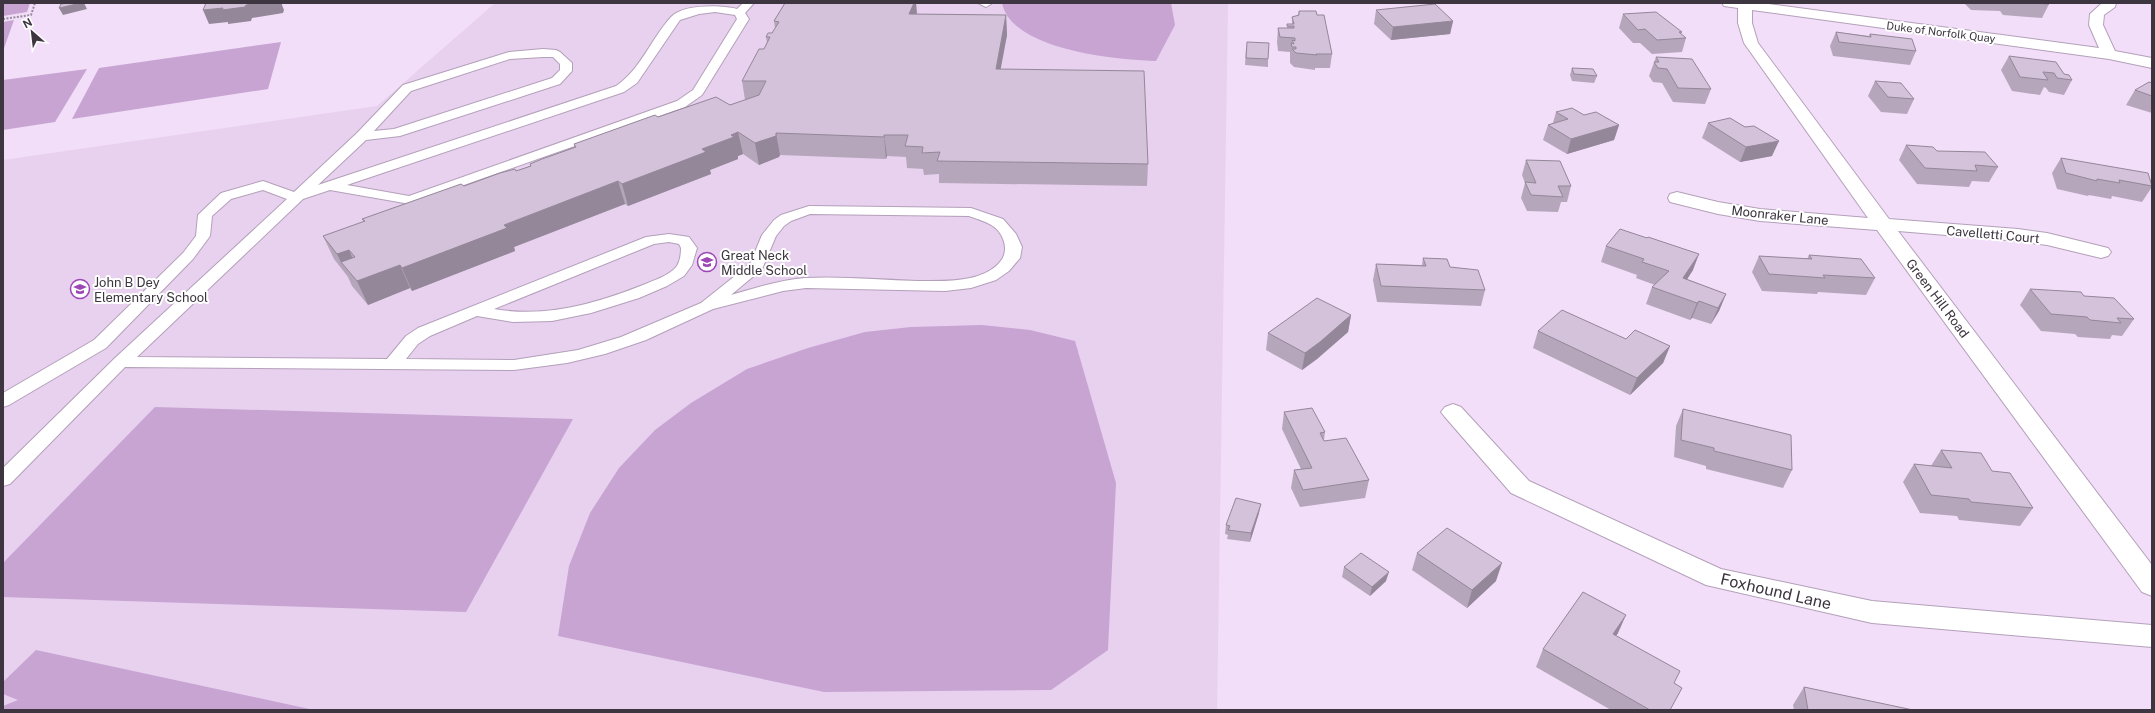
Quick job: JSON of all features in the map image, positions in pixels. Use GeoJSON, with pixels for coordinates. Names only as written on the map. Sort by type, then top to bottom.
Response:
{"type":"FeatureCollection","features":[{"type":"Feature","properties":{"kind":"street","name":"Duke of Norfolk Quay"},"geometry":{"type":"LineString","coordinates":[[1740,4],[2109,54],[2152,63]]}},
{"type":"Feature","properties":{"kind":"street","name":"Green Hill Road"},"geometry":{"type":"LineString","coordinates":[[1740,4],[1744,24],[1751,43],[1884,226],[2152,585]]}},
{"type":"Feature","properties":{"kind":"street"},"geometry":{"type":"LineString","coordinates":[[2109,54],[2096,25],[2097,14],[2110,4]]}},
{"type":"Feature","properties":{"kind":"street","name":"Moonraker Lane"},"geometry":{"type":"LineString","coordinates":[[1677,198],[1718,208],[1760,215],[1884,226]]}},
{"type":"Feature","properties":{"kind":"street","name":"Cavelletti Court"},"geometry":{"type":"LineString","coordinates":[[1884,226],[2018,235],[2047,239],[2101,252]]}},
{"type":"Feature","properties":{"kind":"street","name":"Foxhound Lane"},"geometry":{"type":"LineString","coordinates":[[1453,412],[1520,487],[1716,578],[1872,612],[2152,636]]}},
{"type":"Feature","properties":{"kind":"lane"},"geometry":{"type":"LineString","coordinates":[[739,13],[748,3]]}},
{"type":"Feature","properties":{"kind":"lane"},"geometry":{"type":"LineString","coordinates":[[3,401],[100,344],[188,256],[203,236],[205,215],[226,196],[264,185],[296,197],[620,89],[633,80],[676,18],[685,14],[716,9],[739,13],[744,20],[698,92],[681,104],[410,200],[330,186]]}},
{"type":"Feature","properties":{"kind":"lane"},"geometry":{"type":"LineString","coordinates":[[3,479],[121,362],[362,136],[407,88],[509,56],[542,52],[556,54],[566,63],[566,71],[556,81],[395,133],[362,136]]}},
{"type":"Feature","properties":{"kind":"lane"},"geometry":{"type":"LineString","coordinates":[[121,362],[514,365],[561,359],[600,350],[629,340],[707,306],[782,286],[806,283],[945,286],[971,283],[990,277],[1004,268],[1012,258],[1014,247],[1009,234],[998,222],[971,212],[809,210],[786,218],[779,223],[770,235],[757,266],[707,306]]}},
{"type":"Feature","properties":{"kind":"lane"},"geometry":{"type":"LineString","coordinates":[[392,364],[412,340],[424,332],[651,240],[669,238],[684,240],[689,248],[688,258],[681,270],[660,283],[624,298],[587,310],[552,316],[517,318],[475,312]]}},
{"type":"Feature","properties":{"kind":"path"},"geometry":{"type":"LineString","coordinates":[[3,19],[31,15],[35,3]]}},
{"type":"Feature","properties":{"kind":"shaded area"},"geometry":{"type":"Polygon","coordinates":[[[3,3],[30,3],[27,12],[3,16],[3,3]]]}},
{"type":"Feature","properties":{"kind":"shaded area","name":"Great Neck Middle School"},"geometry":{"type":"Polygon","coordinates":[[[495,3],[1228,3],[1217,710],[3,710],[3,160],[377,106],[495,3]]]}},
{"type":"Feature","properties":{"kind":"shaded area"},"geometry":{"type":"Polygon","coordinates":[[[1002,3],[1171,3],[1175,25],[1156,61],[1093,55],[1044,42],[1024,32],[1010,19],[1002,3]]]}},
{"type":"Feature","properties":{"kind":"shaded area"},"geometry":{"type":"Polygon","coordinates":[[[14,20],[3,51],[3,22],[14,20]]]}},
{"type":"Feature","properties":{"kind":"shaded area"},"geometry":{"type":"Polygon","coordinates":[[[281,42],[268,89],[72,119],[99,68],[281,42]]]}},
{"type":"Feature","properties":{"kind":"shaded area"},"geometry":{"type":"Polygon","coordinates":[[[87,69],[55,122],[3,130],[3,80],[87,69]]]}},
{"type":"Feature","properties":{"kind":"shaded area"},"geometry":{"type":"Polygon","coordinates":[[[982,325],[1030,330],[1075,341],[1116,483],[1108,650],[1051,690],[824,692],[558,636],[569,566],[590,513],[619,468],[655,430],[691,403],[747,369],[808,348],[865,332],[911,327],[982,325]]]}},
{"type":"Feature","properties":{"kind":"shaded area"},"geometry":{"type":"Polygon","coordinates":[[[155,407],[573,419],[466,612],[3,597],[3,563],[155,407]]]}},
{"type":"Feature","properties":{"kind":"shaded area"},"geometry":{"type":"Polygon","coordinates":[[[36,650],[314,710],[3,710],[3,706],[18,700],[3,694],[3,682],[36,650]]]}},
{"type":"Feature","properties":{"kind":"building"},"geometry":{"type":"Polygon","coordinates":[[[81,3],[59,8],[61,4],[81,3]]]}},
{"type":"Feature","properties":{"kind":"building"},"geometry":{"type":"Polygon","coordinates":[[[206,3],[258,3],[246,5],[245,7],[222,10],[223,8],[203,10],[206,3]]]}},
{"type":"Feature","properties":{"kind":"building"},"geometry":{"type":"Polygon","coordinates":[[[785,3],[914,3],[909,14],[1006,15],[996,69],[1144,71],[1148,164],[937,161],[940,152],[922,153],[923,147],[905,146],[908,135],[884,135],[884,137],[776,133],[776,136],[755,143],[738,132],[731,135],[734,137],[702,149],[706,152],[622,184],[618,181],[504,225],[507,228],[402,268],[400,265],[357,281],[341,262],[355,257],[349,250],[337,254],[323,236],[365,221],[362,219],[461,184],[464,186],[500,173],[515,169],[516,171],[531,166],[530,164],[576,147],[574,144],[655,115],[658,117],[716,97],[730,105],[759,95],[766,81],[742,81],[759,49],[764,49],[770,37],[766,37],[768,33],[772,33],[779,22],[774,21],[785,3]]]}},
{"type":"Feature","properties":{"kind":"building"},"geometry":{"type":"Polygon","coordinates":[[[1435,4],[1453,21],[1393,27],[1376,10],[1435,4]]]}},
{"type":"Feature","properties":{"kind":"building"},"geometry":{"type":"Polygon","coordinates":[[[1299,11],[1316,11],[1317,15],[1324,15],[1332,54],[1316,54],[1317,55],[1296,53],[1292,49],[1296,49],[1296,47],[1292,47],[1291,43],[1294,44],[1292,40],[1295,41],[1295,38],[1280,37],[1278,28],[1294,28],[1294,26],[1287,26],[1287,24],[1294,24],[1292,17],[1299,15],[1299,11]]]}},
{"type":"Feature","properties":{"kind":"building"},"geometry":{"type":"Polygon","coordinates":[[[1656,12],[1682,32],[1679,32],[1686,38],[1657,40],[1645,29],[1638,30],[1623,14],[1656,12]]]}},
{"type":"Feature","properties":{"kind":"building"},"geometry":{"type":"Polygon","coordinates":[[[1836,32],[1871,37],[1870,34],[1912,39],[1916,51],[1839,42],[1836,32]]]}},
{"type":"Feature","properties":{"kind":"building"},"geometry":{"type":"Polygon","coordinates":[[[1247,42],[1269,43],[1268,59],[1246,58],[1247,42]]]}},
{"type":"Feature","properties":{"kind":"building"},"geometry":{"type":"Polygon","coordinates":[[[2009,56],[2056,62],[2064,74],[2069,75],[2072,80],[2057,78],[2054,73],[2043,72],[2048,80],[2020,77],[2009,56]]]}},
{"type":"Feature","properties":{"kind":"building"},"geometry":{"type":"Polygon","coordinates":[[[1656,57],[1692,59],[1711,89],[1678,88],[1667,69],[1658,68],[1654,62],[1659,62],[1656,57]]]}},
{"type":"Feature","properties":{"kind":"building"},"geometry":{"type":"Polygon","coordinates":[[[1572,68],[1593,69],[1597,76],[1574,74],[1572,68]]]}},
{"type":"Feature","properties":{"kind":"building"},"geometry":{"type":"Polygon","coordinates":[[[1875,81],[1901,83],[1914,99],[1888,97],[1875,81]]]}},
{"type":"Feature","properties":{"kind":"building"},"geometry":{"type":"Polygon","coordinates":[[[2149,82],[2152,83],[2152,96],[2135,90],[2149,82]]]}},
{"type":"Feature","properties":{"kind":"building"},"geometry":{"type":"Polygon","coordinates":[[[1572,108],[1584,115],[1596,112],[1619,125],[1571,139],[1548,125],[1568,119],[1556,112],[1572,108]]]}},
{"type":"Feature","properties":{"kind":"building"},"geometry":{"type":"Polygon","coordinates":[[[1730,118],[1745,127],[1754,126],[1779,141],[1746,147],[1708,123],[1730,118]]]}},
{"type":"Feature","properties":{"kind":"building"},"geometry":{"type":"Polygon","coordinates":[[[1906,145],[1933,147],[1937,151],[1985,152],[1998,167],[1975,165],[1977,171],[1925,168],[1906,145]]]}},
{"type":"Feature","properties":{"kind":"building"},"geometry":{"type":"Polygon","coordinates":[[[2061,158],[2148,173],[2152,186],[2119,180],[2120,183],[2097,179],[2097,181],[2066,173],[2061,158]]]}},
{"type":"Feature","properties":{"kind":"building"},"geometry":{"type":"Polygon","coordinates":[[[1526,160],[1560,161],[1571,186],[1558,186],[1563,197],[1531,195],[1525,182],[1536,183],[1526,160]]]}},
{"type":"Feature","properties":{"kind":"building"},"geometry":{"type":"Polygon","coordinates":[[[1620,229],[1699,254],[1683,278],[1726,294],[1718,308],[1699,301],[1697,303],[1652,287],[1669,271],[1642,262],[1644,259],[1606,246],[1620,229]]]}},
{"type":"Feature","properties":{"kind":"building"},"geometry":{"type":"Polygon","coordinates":[[[1809,255],[1861,259],[1875,278],[1823,275],[1825,278],[1769,274],[1759,256],[1812,259],[1809,255]]]}},
{"type":"Feature","properties":{"kind":"building"},"geometry":{"type":"Polygon","coordinates":[[[1423,258],[1447,259],[1450,267],[1478,270],[1485,290],[1381,286],[1376,264],[1426,266],[1423,258]]]}},
{"type":"Feature","properties":{"kind":"building"},"geometry":{"type":"Polygon","coordinates":[[[2030,289],[2081,292],[2084,296],[2114,298],[2134,319],[2117,318],[2121,323],[2090,320],[2087,317],[2051,314],[2030,289]]]}},
{"type":"Feature","properties":{"kind":"building"},"geometry":{"type":"Polygon","coordinates":[[[1317,298],[1351,315],[1305,353],[1268,333],[1317,298]]]}},
{"type":"Feature","properties":{"kind":"building"},"geometry":{"type":"Polygon","coordinates":[[[1562,310],[1626,339],[1635,330],[1670,346],[1637,378],[1538,331],[1562,310]]]}},
{"type":"Feature","properties":{"kind":"building"},"geometry":{"type":"Polygon","coordinates":[[[1312,408],[1325,432],[1320,433],[1324,441],[1346,438],[1369,480],[1303,490],[1294,470],[1312,468],[1284,412],[1312,408]]]}},
{"type":"Feature","properties":{"kind":"building"},"geometry":{"type":"Polygon","coordinates":[[[1683,409],[1791,435],[1792,470],[1714,451],[1714,448],[1681,440],[1683,409]]]}},
{"type":"Feature","properties":{"kind":"building"},"geometry":{"type":"Polygon","coordinates":[[[1941,450],[1981,453],[1992,471],[2010,473],[2033,508],[1971,502],[1969,499],[1931,495],[1914,464],[1952,468],[1941,450]]]}},
{"type":"Feature","properties":{"kind":"building"},"geometry":{"type":"Polygon","coordinates":[[[1236,498],[1261,504],[1251,533],[1228,530],[1230,526],[1226,525],[1236,498]]]}},
{"type":"Feature","properties":{"kind":"building"},"geometry":{"type":"Polygon","coordinates":[[[1447,528],[1502,563],[1472,590],[1417,553],[1447,528]]]}},
{"type":"Feature","properties":{"kind":"building"},"geometry":{"type":"Polygon","coordinates":[[[1361,553],[1389,572],[1372,587],[1344,567],[1361,553]]]}},
{"type":"Feature","properties":{"kind":"building"},"geometry":{"type":"Polygon","coordinates":[[[1583,592],[1626,615],[1613,634],[1680,671],[1674,683],[1682,688],[1670,710],[1650,710],[1543,649],[1583,592]]]}},
{"type":"Feature","properties":{"kind":"building"},"geometry":{"type":"Polygon","coordinates":[[[1804,687],[1913,710],[1808,710],[1804,687]]]}},
{"type":"Feature","properties":{"kind":"place","name":"Great Neck Middle School"},"geometry":{"type":"Point","coordinates":[707,262]}},
{"type":"Feature","properties":{"kind":"place","name":"John B Dey Elementary School"},"geometry":{"type":"Point","coordinates":[80,289]}}]}
